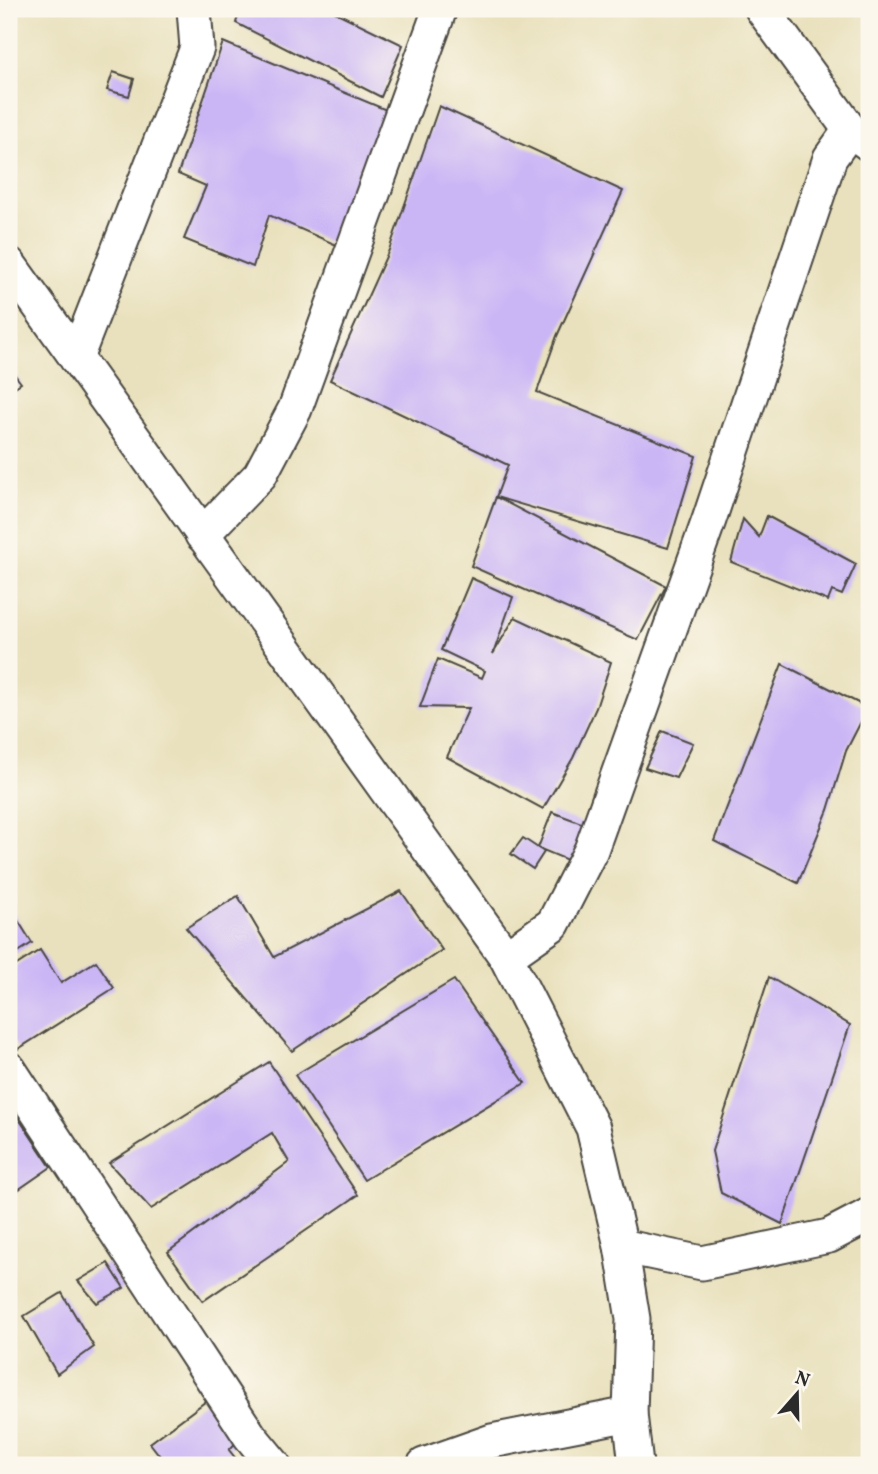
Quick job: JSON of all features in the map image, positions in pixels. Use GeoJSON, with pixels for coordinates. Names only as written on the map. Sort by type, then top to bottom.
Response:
{"type":"FeatureCollection","features":[{"type":"Feature","properties":{"kind":"street"},"geometry":{"type":"LineString","coordinates":[[76,358],[197,48],[194,9]]}},
{"type":"Feature","properties":{"kind":"street"},"geometry":{"type":"LineString","coordinates":[[202,535],[260,475],[295,409],[440,9]]}},
{"type":"Feature","properties":{"kind":"street"},"geometry":{"type":"LineString","coordinates":[[506,957],[554,923],[591,850],[709,520],[830,158],[859,137],[762,9]]}},
{"type":"Feature","properties":{"kind":"street"},"geometry":{"type":"LineString","coordinates":[[9,264],[506,957],[593,1128],[621,1246],[633,1319],[630,1414],[635,1465]]}},
{"type":"Feature","properties":{"kind":"street"},"geometry":{"type":"LineString","coordinates":[[9,1069],[250,1436],[274,1465]]}},
{"type":"Feature","properties":{"kind":"street"},"geometry":{"type":"LineString","coordinates":[[621,1246],[702,1263],[829,1236],[869,1215]]}},
{"type":"Feature","properties":{"kind":"street"},"geometry":{"type":"LineString","coordinates":[[424,1465],[492,1441],[630,1414]]}},
{"type":"Feature","properties":{"kind":"building"},"geometry":{"type":"Polygon","coordinates":[[[240,9],[329,9],[403,45],[381,97],[236,23],[240,9]]]}},
{"type":"Feature","properties":{"kind":"building"},"geometry":{"type":"Polygon","coordinates":[[[223,42],[401,116],[352,252],[269,215],[253,267],[184,239],[206,186],[178,174],[223,42]]]}},
{"type":"Feature","properties":{"kind":"building"},"geometry":{"type":"Polygon","coordinates":[[[113,72],[134,79],[129,96],[107,90],[113,72]]]}},
{"type":"Feature","properties":{"kind":"building"},"geometry":{"type":"Polygon","coordinates":[[[439,106],[623,191],[557,336],[537,392],[696,456],[668,548],[496,497],[508,465],[330,380],[389,250],[439,106]]]}},
{"type":"Feature","properties":{"kind":"building"},"geometry":{"type":"Polygon","coordinates":[[[9,367],[21,383],[9,391],[9,367]]]}},
{"type":"Feature","properties":{"kind":"building"},"geometry":{"type":"Polygon","coordinates":[[[496,497],[666,586],[638,640],[471,566],[496,497]]]}},
{"type":"Feature","properties":{"kind":"building"},"geometry":{"type":"Polygon","coordinates":[[[767,516],[856,564],[842,595],[832,591],[828,601],[731,562],[743,519],[759,537],[767,516]]]}},
{"type":"Feature","properties":{"kind":"building"},"geometry":{"type":"Polygon","coordinates":[[[471,578],[513,597],[493,654],[515,617],[611,662],[596,708],[573,758],[543,809],[447,757],[469,708],[420,707],[438,659],[482,678],[485,671],[441,650],[471,578]]]}},
{"type":"Feature","properties":{"kind":"building"},"geometry":{"type":"Polygon","coordinates":[[[782,664],[868,708],[846,751],[828,810],[798,883],[714,841],[782,664]]]}},
{"type":"Feature","properties":{"kind":"building"},"geometry":{"type":"Polygon","coordinates":[[[662,731],[693,743],[676,778],[645,768],[662,731]]]}},
{"type":"Feature","properties":{"kind":"building"},"geometry":{"type":"Polygon","coordinates":[[[552,812],[587,825],[572,862],[538,848],[552,812]]]}},
{"type":"Feature","properties":{"kind":"building"},"geometry":{"type":"Polygon","coordinates":[[[523,838],[544,852],[533,869],[511,854],[523,838]]]}},
{"type":"Feature","properties":{"kind":"building"},"geometry":{"type":"Polygon","coordinates":[[[401,891],[442,950],[292,1051],[186,928],[238,896],[274,957],[401,891]]]}},
{"type":"Feature","properties":{"kind":"building"},"geometry":{"type":"Polygon","coordinates":[[[9,906],[32,943],[9,958],[9,906]]]}},
{"type":"Feature","properties":{"kind":"building"},"geometry":{"type":"Polygon","coordinates":[[[40,950],[61,983],[96,961],[114,988],[18,1049],[9,1034],[9,970],[40,950]]]}},
{"type":"Feature","properties":{"kind":"building"},"geometry":{"type":"Polygon","coordinates":[[[769,977],[850,1025],[782,1224],[721,1193],[712,1151],[769,977]]]}},
{"type":"Feature","properties":{"kind":"building"},"geometry":{"type":"Polygon","coordinates":[[[454,980],[525,1083],[364,1180],[295,1075],[454,980]]]}},
{"type":"Feature","properties":{"kind":"building"},"geometry":{"type":"Polygon","coordinates":[[[269,1062],[358,1195],[203,1301],[168,1252],[289,1162],[272,1133],[151,1209],[109,1163],[269,1062]]]}},
{"type":"Feature","properties":{"kind":"building"},"geometry":{"type":"Polygon","coordinates":[[[9,1104],[51,1167],[9,1196],[9,1104]]]}},
{"type":"Feature","properties":{"kind":"building"},"geometry":{"type":"Polygon","coordinates":[[[108,1263],[124,1288],[97,1303],[78,1281],[108,1263]]]}},
{"type":"Feature","properties":{"kind":"building"},"geometry":{"type":"Polygon","coordinates":[[[62,1293],[94,1347],[57,1374],[24,1316],[62,1293]]]}},
{"type":"Feature","properties":{"kind":"building"},"geometry":{"type":"Polygon","coordinates":[[[213,1396],[241,1437],[229,1450],[241,1465],[167,1465],[150,1443],[213,1396]]]}}]}
